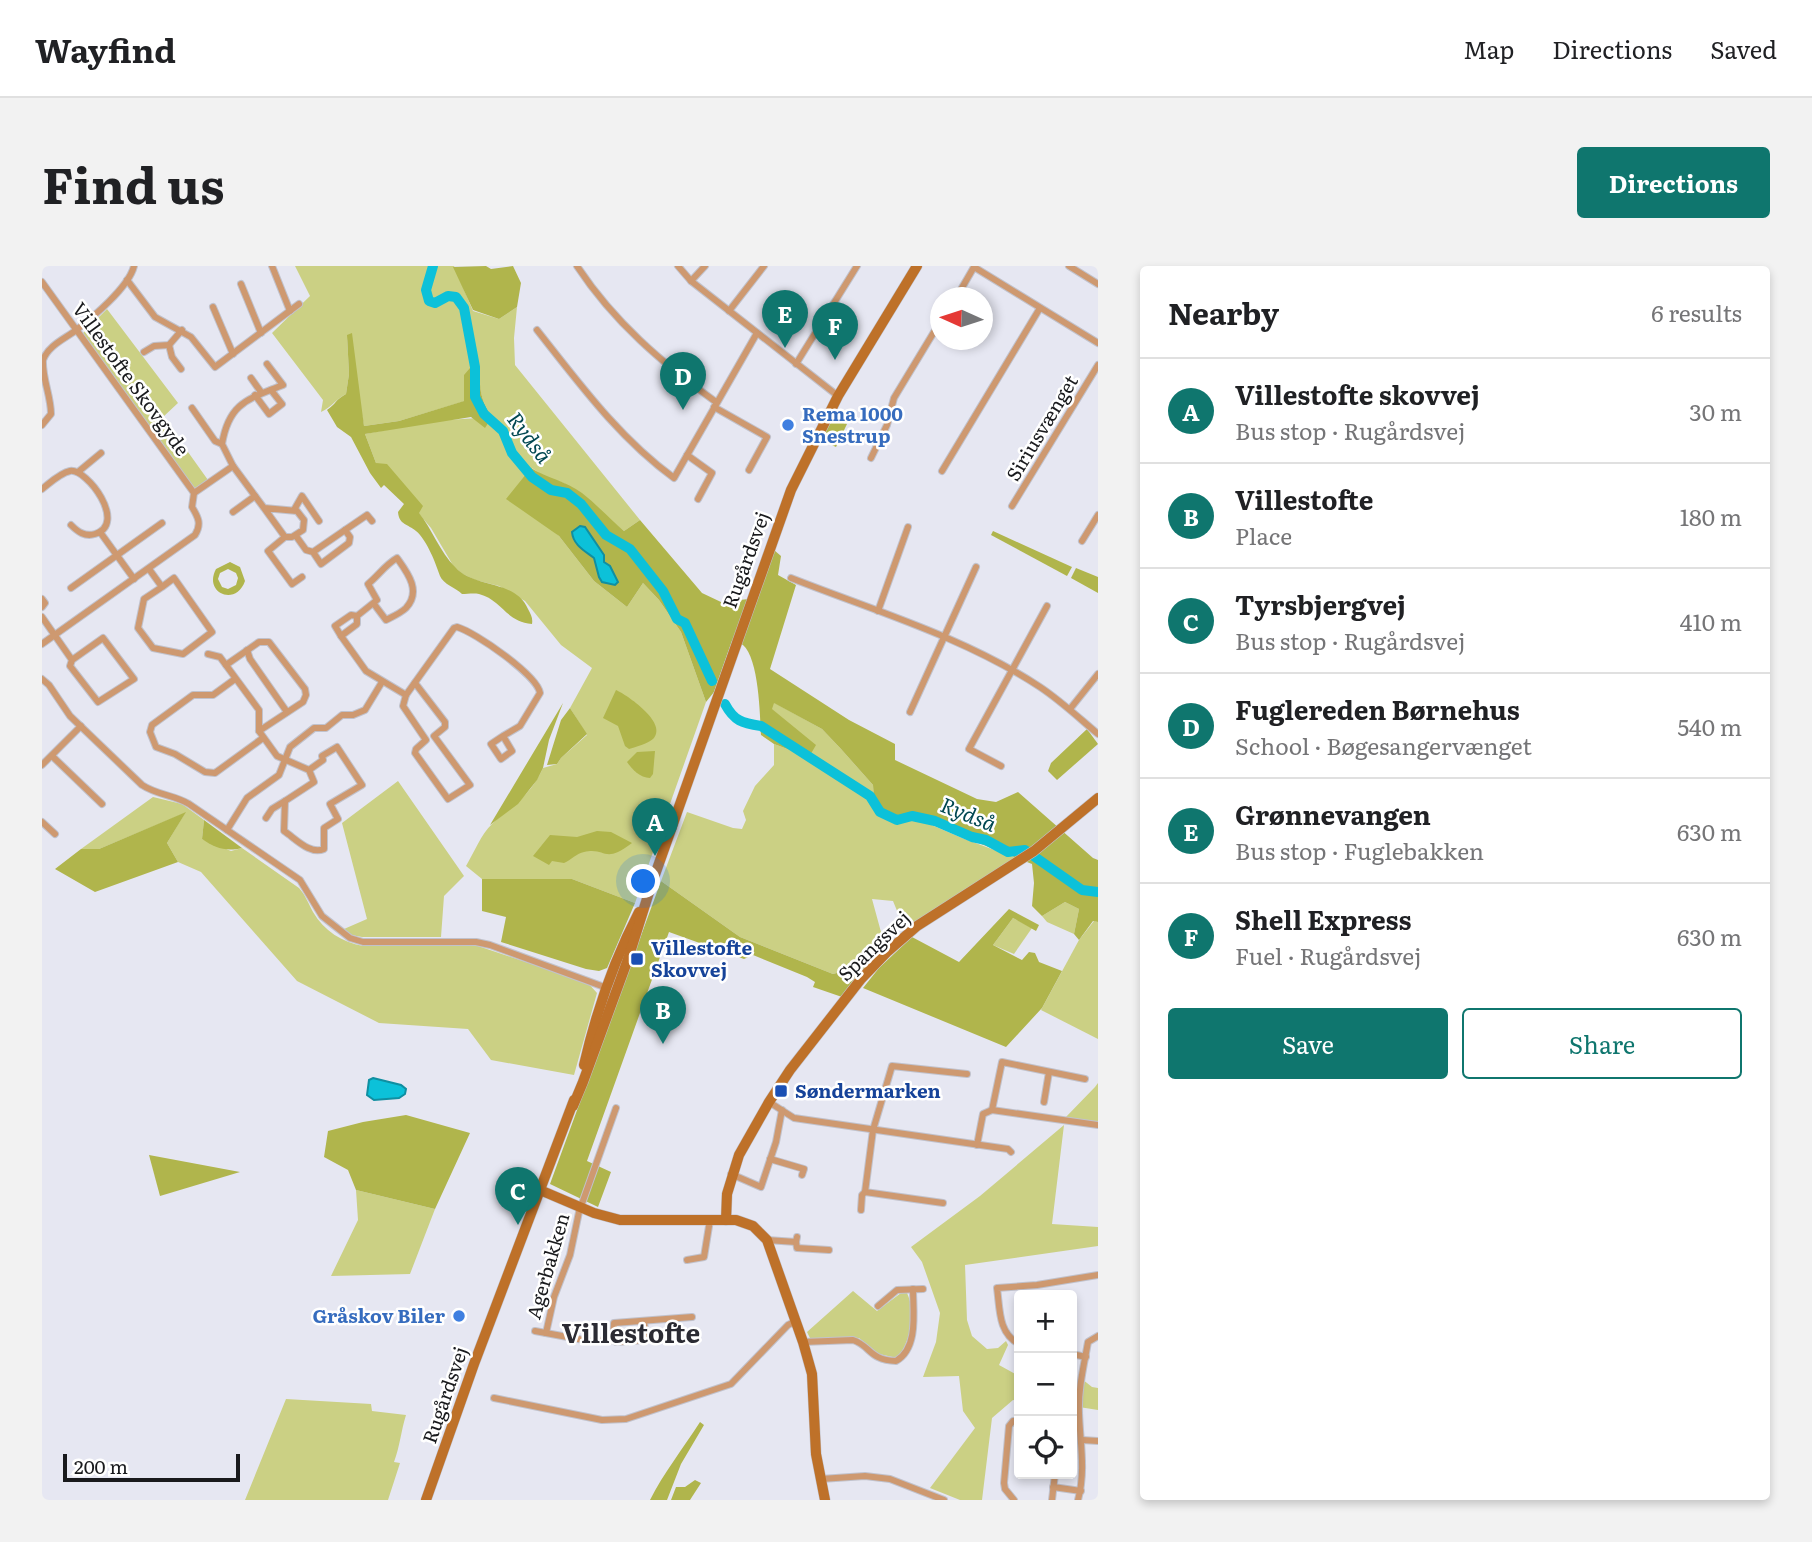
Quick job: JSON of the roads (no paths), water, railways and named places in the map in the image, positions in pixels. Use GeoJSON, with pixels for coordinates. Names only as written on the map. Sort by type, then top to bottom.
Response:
{"type":"FeatureCollection","features":[{"type":"Feature","properties":{"kind":"main road","name":"Rugårdsvej"},"geometry":{"type":"LineString","coordinates":[[426,1500],[474,1363],[601,1034],[603,1012],[626,937],[651,886],[775,531],[810,447],[917,266]]}},
{"type":"Feature","properties":{"kind":"main road","name":"Spangsvej"},"geometry":{"type":"LineString","coordinates":[[726,1220],[727,1194],[739,1155],[790,1070],[861,979],[917,926],[1034,851],[1098,798]]}},
{"type":"Feature","properties":{"kind":"main road","name":"Rugårdsvej"},"geometry":{"type":"LineString","coordinates":[[572,1105],[592,1033],[613,986]]}},
{"type":"Feature","properties":{"kind":"main road"},"geometry":{"type":"LineString","coordinates":[[540,1190],[607,1218],[630,1222],[736,1220],[753,1226],[767,1240],[812,1374],[816,1454],[825,1500]]}},
{"type":"Feature","properties":{"kind":"street"},"geometry":{"type":"LineString","coordinates":[[42,425],[51,414],[42,373],[44,352],[94,317],[127,280],[134,266]]}},
{"type":"Feature","properties":{"kind":"street"},"geometry":{"type":"LineString","coordinates":[[272,266],[290,312]]}},
{"type":"Feature","properties":{"kind":"street"},"geometry":{"type":"LineString","coordinates":[[577,266],[599,298],[642,344],[715,405],[767,437],[749,470]]}},
{"type":"Feature","properties":{"kind":"street"},"geometry":{"type":"LineString","coordinates":[[678,266],[691,281],[838,396]]}},
{"type":"Feature","properties":{"kind":"street"},"geometry":{"type":"LineString","coordinates":[[691,281],[705,266]]}},
{"type":"Feature","properties":{"kind":"street"},"geometry":{"type":"LineString","coordinates":[[729,311],[764,266]]}},
{"type":"Feature","properties":{"kind":"street"},"geometry":{"type":"LineString","coordinates":[[796,364],[857,266]]}},
{"type":"Feature","properties":{"kind":"street"},"geometry":{"type":"LineString","coordinates":[[1069,266],[1098,284]]}},
{"type":"Feature","properties":{"kind":"street"},"geometry":{"type":"LineString","coordinates":[[962,287],[974,267],[1098,343]]}},
{"type":"Feature","properties":{"kind":"street"},"geometry":{"type":"LineString","coordinates":[[127,280],[155,317],[191,337],[215,367],[299,304]]}},
{"type":"Feature","properties":{"kind":"street","name":"Villestofte Skovgyde"},"geometry":{"type":"LineString","coordinates":[[42,282],[194,494]]}},
{"type":"Feature","properties":{"kind":"street"},"geometry":{"type":"LineString","coordinates":[[241,284],[261,333]]}},
{"type":"Feature","properties":{"kind":"street"},"geometry":{"type":"LineString","coordinates":[[213,307],[233,354]]}},
{"type":"Feature","properties":{"kind":"street"},"geometry":{"type":"LineString","coordinates":[[942,471],[1040,308]]}},
{"type":"Feature","properties":{"kind":"street"},"geometry":{"type":"LineString","coordinates":[[145,352],[154,346],[169,345],[182,330]]}},
{"type":"Feature","properties":{"kind":"street"},"geometry":{"type":"LineString","coordinates":[[537,330],[609,420],[654,463],[674,478],[757,333]]}},
{"type":"Feature","properties":{"kind":"street"},"geometry":{"type":"LineString","coordinates":[[871,458],[887,425],[894,398],[930,339]]}},
{"type":"Feature","properties":{"kind":"street"},"geometry":{"type":"LineString","coordinates":[[169,345],[172,357],[181,369]]}},
{"type":"Feature","properties":{"kind":"street"},"geometry":{"type":"LineString","coordinates":[[222,444],[231,417],[244,402],[258,393],[283,385],[267,364]]}},
{"type":"Feature","properties":{"kind":"street","name":"Siriusvænget"},"geometry":{"type":"LineString","coordinates":[[1012,506],[1098,365]]}},
{"type":"Feature","properties":{"kind":"street"},"geometry":{"type":"LineString","coordinates":[[251,378],[269,414],[282,404],[271,390]]}},
{"type":"Feature","properties":{"kind":"street"},"geometry":{"type":"LineString","coordinates":[[192,408],[215,441],[222,444],[233,466],[285,537]]}},
{"type":"Feature","properties":{"kind":"street"},"geometry":{"type":"LineString","coordinates":[[78,472],[101,453]]}},
{"type":"Feature","properties":{"kind":"street"},"geometry":{"type":"LineString","coordinates":[[687,455],[712,473],[698,499]]}},
{"type":"Feature","properties":{"kind":"street"},"geometry":{"type":"LineString","coordinates":[[42,645],[149,569],[197,531],[199,521],[191,507],[194,494],[233,466]]}},
{"type":"Feature","properties":{"kind":"street"},"geometry":{"type":"LineString","coordinates":[[42,489],[67,472],[83,474],[106,506],[107,521],[100,532],[89,535],[81,534],[71,525]]}},
{"type":"Feature","properties":{"kind":"street"},"geometry":{"type":"LineString","coordinates":[[233,512],[255,496]]}},
{"type":"Feature","properties":{"kind":"street"},"geometry":{"type":"LineString","coordinates":[[294,510],[302,496],[319,521]]}},
{"type":"Feature","properties":{"kind":"street"},"geometry":{"type":"LineString","coordinates":[[264,508],[294,510],[304,520],[304,526],[296,536],[285,537],[268,551],[292,584],[302,577]]}},
{"type":"Feature","properties":{"kind":"street"},"geometry":{"type":"LineString","coordinates":[[313,552],[367,514],[372,522]]}},
{"type":"Feature","properties":{"kind":"street"},"geometry":{"type":"LineString","coordinates":[[1082,541],[1098,515]]}},
{"type":"Feature","properties":{"kind":"street"},"geometry":{"type":"LineString","coordinates":[[71,588],[162,523]]}},
{"type":"Feature","properties":{"kind":"street"},"geometry":{"type":"LineString","coordinates":[[878,611],[908,527]]}},
{"type":"Feature","properties":{"kind":"street"},"geometry":{"type":"LineString","coordinates":[[296,536],[321,564],[349,543],[350,537],[345,530]]}},
{"type":"Feature","properties":{"kind":"street"},"geometry":{"type":"LineString","coordinates":[[100,532],[134,579]]}},
{"type":"Feature","properties":{"kind":"street"},"geometry":{"type":"LineString","coordinates":[[374,604],[386,620],[407,608],[413,593],[412,578],[397,558],[384,566],[381,573],[368,584],[377,600],[374,604],[335,626],[366,671],[406,695]]}},
{"type":"Feature","properties":{"kind":"street"},"geometry":{"type":"LineString","coordinates":[[910,712],[976,567]]}},
{"type":"Feature","properties":{"kind":"street"},"geometry":{"type":"LineString","coordinates":[[149,569],[162,587]]}},
{"type":"Feature","properties":{"kind":"street"},"geometry":{"type":"LineString","coordinates":[[790,578],[943,637],[1012,670],[1070,709],[1098,734]]}},
{"type":"Feature","properties":{"kind":"street"},"geometry":{"type":"LineString","coordinates":[[174,579],[212,632],[183,654],[153,648],[138,628],[144,599],[162,587],[174,579]]}},
{"type":"Feature","properties":{"kind":"street"},"geometry":{"type":"LineString","coordinates":[[42,599],[42,607]]}},
{"type":"Feature","properties":{"kind":"street"},"geometry":{"type":"LineString","coordinates":[[1001,766],[969,749],[1047,606]]}},
{"type":"Feature","properties":{"kind":"street"},"geometry":{"type":"LineString","coordinates":[[341,636],[357,624],[357,616]]}},
{"type":"Feature","properties":{"kind":"street"},"geometry":{"type":"LineString","coordinates":[[42,617],[72,660],[71,666],[98,702],[134,679],[103,638],[72,660]]}},
{"type":"Feature","properties":{"kind":"street"},"geometry":{"type":"LineString","coordinates":[[415,683],[445,722],[445,727],[434,736],[470,785],[448,799],[415,753],[426,740],[403,706],[406,695],[454,628],[461,627],[501,653],[540,689],[520,726],[503,736]]}},
{"type":"Feature","properties":{"kind":"street"},"geometry":{"type":"LineString","coordinates":[[226,665],[260,642],[269,642],[305,689],[305,698],[215,773],[205,772],[175,754],[156,747],[150,736],[152,725],[193,695],[213,695],[235,679]]}},
{"type":"Feature","properties":{"kind":"street"},"geometry":{"type":"LineString","coordinates":[[247,650],[250,659],[287,712]]}},
{"type":"Feature","properties":{"kind":"street"},"geometry":{"type":"LineString","coordinates":[[208,654],[220,657],[259,710],[261,734],[277,756],[309,770],[314,782],[272,809],[266,818]]}},
{"type":"Feature","properties":{"kind":"street"},"geometry":{"type":"LineString","coordinates":[[1070,709],[1098,674]]}},
{"type":"Feature","properties":{"kind":"street"},"geometry":{"type":"LineString","coordinates":[[42,680],[49,685],[70,716],[142,785],[153,792],[178,797],[300,880],[322,916],[350,938],[363,942],[475,942],[613,986]]}},
{"type":"Feature","properties":{"kind":"street"},"geometry":{"type":"LineString","coordinates":[[227,830],[247,799],[279,775],[290,747],[314,728],[326,728],[342,715],[353,715],[365,710],[382,682]]}},
{"type":"Feature","properties":{"kind":"street"},"geometry":{"type":"LineString","coordinates":[[42,765],[81,726]]}},
{"type":"Feature","properties":{"kind":"street"},"geometry":{"type":"LineString","coordinates":[[285,801],[284,831],[313,851],[324,849],[324,828],[338,819],[330,804],[362,786],[337,747],[322,756],[323,760],[309,770]]}},
{"type":"Feature","properties":{"kind":"street"},"geometry":{"type":"LineString","coordinates":[[52,756],[102,804]]}},
{"type":"Feature","properties":{"kind":"street"},"geometry":{"type":"LineString","coordinates":[[42,822],[55,834]]}},
{"type":"Feature","properties":{"kind":"street"},"geometry":{"type":"LineString","coordinates":[[992,1110],[1002,1062],[1085,1079]]}},
{"type":"Feature","properties":{"kind":"street"},"geometry":{"type":"LineString","coordinates":[[861,1210],[873,1130],[892,1066],[967,1074]]}},
{"type":"Feature","properties":{"kind":"street"},"geometry":{"type":"LineString","coordinates":[[1044,1102],[1049,1072]]}},
{"type":"Feature","properties":{"kind":"street"},"geometry":{"type":"LineString","coordinates":[[769,1102],[794,1118],[977,1144],[1008,1149],[1011,1152]]}},
{"type":"Feature","properties":{"kind":"street","name":"Agerbakken"},"geometry":{"type":"LineString","coordinates":[[546,1333],[581,1208],[616,1108]]}},
{"type":"Feature","properties":{"kind":"street"},"geometry":{"type":"LineString","coordinates":[[732,1174],[761,1187],[782,1110]]}},
{"type":"Feature","properties":{"kind":"street"},"geometry":{"type":"LineString","coordinates":[[977,1144],[983,1114],[992,1110],[1098,1125]]}},
{"type":"Feature","properties":{"kind":"street"},"geometry":{"type":"LineString","coordinates":[[770,1159],[804,1169],[802,1175]]}},
{"type":"Feature","properties":{"kind":"street"},"geometry":{"type":"LineString","coordinates":[[865,1192],[943,1203]]}},
{"type":"Feature","properties":{"kind":"street"},"geometry":{"type":"LineString","coordinates":[[687,1260],[704,1257],[710,1220]]}},
{"type":"Feature","properties":{"kind":"street"},"geometry":{"type":"LineString","coordinates":[[767,1240],[797,1240],[797,1248],[829,1251]]}},
{"type":"Feature","properties":{"kind":"street"},"geometry":{"type":"LineString","coordinates":[[1014,1341],[1003,1327],[997,1288],[1037,1285],[1098,1275]]}},
{"type":"Feature","properties":{"kind":"street"},"geometry":{"type":"LineString","coordinates":[[803,1342],[853,1340],[859,1342],[872,1356],[896,1361],[905,1353],[914,1324],[913,1289]]}},
{"type":"Feature","properties":{"kind":"street"},"geometry":{"type":"LineString","coordinates":[[878,1306],[897,1290],[923,1289]]}},
{"type":"Feature","properties":{"kind":"street"},"geometry":{"type":"LineString","coordinates":[[613,1340],[614,1323],[692,1318]]}},
{"type":"Feature","properties":{"kind":"street","name":"Agerbakken"},"geometry":{"type":"LineString","coordinates":[[535,1331],[589,1341],[646,1340],[644,1321]]}},
{"type":"Feature","properties":{"kind":"street"},"geometry":{"type":"LineString","coordinates":[[494,1398],[602,1420],[625,1419],[732,1384],[788,1325],[796,1321]]}},
{"type":"Feature","properties":{"kind":"street"},"geometry":{"type":"LineString","coordinates":[[1078,1500],[1084,1463],[1079,1410],[1088,1342],[1098,1336]]}},
{"type":"Feature","properties":{"kind":"street"},"geometry":{"type":"LineString","coordinates":[[1077,1355],[1086,1357]]}},
{"type":"Feature","properties":{"kind":"street"},"geometry":{"type":"LineString","coordinates":[[1014,1421],[1009,1426],[1004,1482],[1005,1489],[1014,1500]]}},
{"type":"Feature","properties":{"kind":"street"},"geometry":{"type":"LineString","coordinates":[[1082,1440],[1098,1441]]}},
{"type":"Feature","properties":{"kind":"street"},"geometry":{"type":"LineString","coordinates":[[821,1479],[865,1476],[890,1479],[944,1500]]}},
{"type":"Feature","properties":{"kind":"street"},"geometry":{"type":"LineString","coordinates":[[1052,1500],[1054,1479]]}},
{"type":"Feature","properties":{"kind":"street"},"geometry":{"type":"LineString","coordinates":[[1053,1487],[1081,1491]]}},
{"type":"Feature","properties":{"kind":"water"},"geometry":{"type":"Polygon","coordinates":[[[580,526],[585,527],[604,555],[604,562],[610,566],[618,582],[615,585],[602,582],[594,558],[575,541],[572,532],[580,526]]]}},
{"type":"Feature","properties":{"kind":"water"},"geometry":{"type":"Polygon","coordinates":[[[373,1078],[401,1085],[406,1089],[405,1094],[399,1098],[374,1100],[367,1095],[369,1080],[373,1078]]]}},
{"type":"Feature","properties":{"kind":"waterway","name":"Rydså"},"geometry":{"type":"LineString","coordinates":[[433,266],[426,290],[429,301],[435,303],[448,296],[456,297],[464,308],[475,367],[475,397],[484,414],[503,431],[512,453],[532,477],[551,490],[567,493],[581,504],[606,535],[630,549],[663,591],[677,619],[685,623],[712,681]]}},
{"type":"Feature","properties":{"kind":"waterway","name":"Rydså"},"geometry":{"type":"LineString","coordinates":[[725,704],[739,720],[761,726],[870,796],[880,812],[897,820],[912,816],[935,821],[986,840],[1008,852],[1025,850],[1082,890],[1098,892]]}},
{"type":"Feature","properties":{"kind":"place","name":"Grønnevangen"},"geometry":{"type":"Point","coordinates":[785,348]}},
{"type":"Feature","properties":{"kind":"place","name":"Shell Express"},"geometry":{"type":"Point","coordinates":[835,360]}},
{"type":"Feature","properties":{"kind":"place","name":"Fuglereden Børnehus"},"geometry":{"type":"Point","coordinates":[683,410]}},
{"type":"Feature","properties":{"kind":"place","name":"Rema 1000 Snestrup"},"geometry":{"type":"Point","coordinates":[788,425]}},
{"type":"Feature","properties":{"kind":"place","name":"Villestofte skovvej"},"geometry":{"type":"Point","coordinates":[655,856]}},
{"type":"Feature","properties":{"kind":"place","name":"Villestofte Skovvej"},"geometry":{"type":"Point","coordinates":[637,959]}},
{"type":"Feature","properties":{"kind":"place","name":"Villestofte"},"geometry":{"type":"Point","coordinates":[663,1044]}},
{"type":"Feature","properties":{"kind":"place","name":"Søndermarken"},"geometry":{"type":"Point","coordinates":[781,1091]}},
{"type":"Feature","properties":{"kind":"place","name":"Tyrsbjergvej"},"geometry":{"type":"Point","coordinates":[518,1225]}},
{"type":"Feature","properties":{"kind":"place","name":"Gråskov Biler"},"geometry":{"type":"Point","coordinates":[459,1316]}},
{"type":"Feature","properties":{"kind":"district","name":"Villestofte"},"geometry":{"type":"Point","coordinates":[631,1334]}}]}
